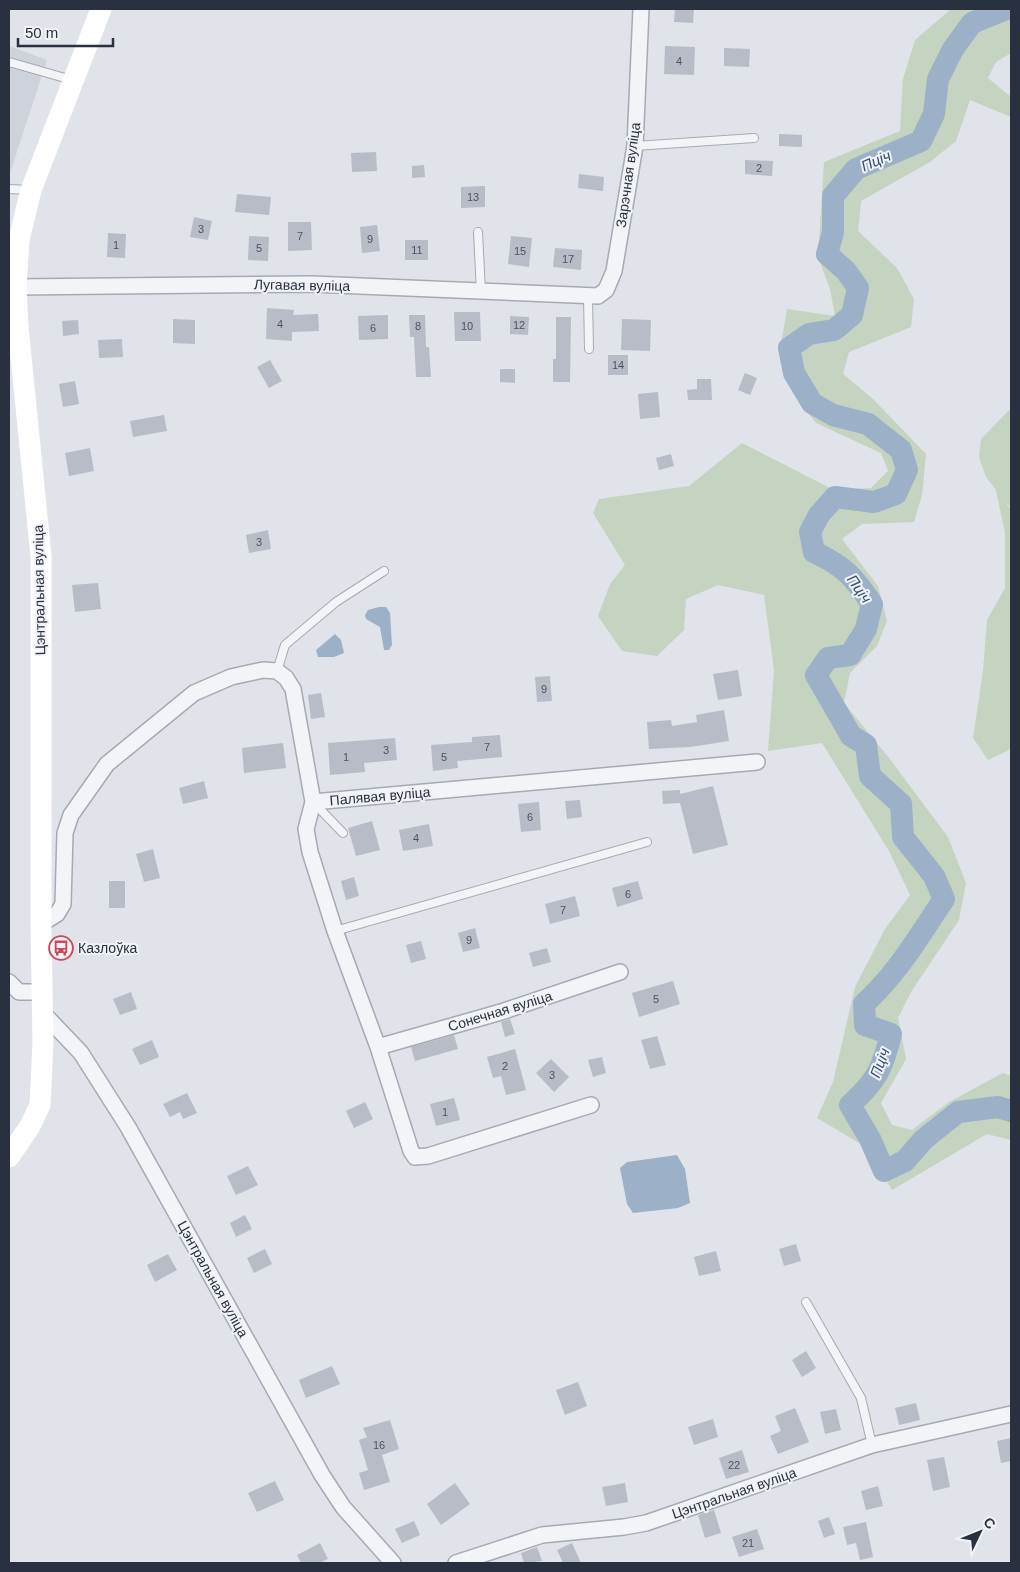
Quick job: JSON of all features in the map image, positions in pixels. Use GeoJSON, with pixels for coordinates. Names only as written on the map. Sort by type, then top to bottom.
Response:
{"type":"FeatureCollection","features":[{"type":"Feature","properties":{"kind":"main road","name":"Цэнтральная вуліца"},"geometry":{"type":"LineString","coordinates":[[43,1002],[40,924],[41,556],[13,328],[20,240],[31,190],[101,9]]}},
{"type":"Feature","properties":{"kind":"main road"},"geometry":{"type":"LineString","coordinates":[[9,1157],[30,1126],[40,1105],[43,1002]]}},
{"type":"Feature","properties":{"kind":"street","name":"Зарэчная вуліца"},"geometry":{"type":"LineString","coordinates":[[588,297],[598,296],[606,290],[611,282],[635,146],[641,9]]}},
{"type":"Feature","properties":{"kind":"street","name":"Лугавая вуліца"},"geometry":{"type":"LineString","coordinates":[[16,286],[312,284],[588,297]]}},
{"type":"Feature","properties":{"kind":"street"},"geometry":{"type":"LineString","coordinates":[[40,924],[57,914],[63,904],[66,832],[71,815],[107,764],[194,693],[231,677],[264,670],[277,671]]}},
{"type":"Feature","properties":{"kind":"street","name":"Палявая вуліца"},"geometry":{"type":"LineString","coordinates":[[277,671],[286,678],[293,689],[313,802],[757,762]]}},
{"type":"Feature","properties":{"kind":"street"},"geometry":{"type":"LineString","coordinates":[[313,802],[306,829],[310,852],[335,931],[378,1046],[411,1151],[415,1157],[428,1156],[591,1105]]}},
{"type":"Feature","properties":{"kind":"street","name":"Сонечная вуліца"},"geometry":{"type":"LineString","coordinates":[[378,1046],[501,1012],[620,972]]}},
{"type":"Feature","properties":{"kind":"street"},"geometry":{"type":"LineString","coordinates":[[9,982],[19,992],[43,1002]]}},
{"type":"Feature","properties":{"kind":"street","name":"Цэнтральная вуліца"},"geometry":{"type":"LineString","coordinates":[[43,1002],[81,1054],[128,1128],[322,1475],[343,1507],[394,1563]]}},
{"type":"Feature","properties":{"kind":"street","name":"Цэнтральная вуліца"},"geometry":{"type":"LineString","coordinates":[[456,1563],[542,1535],[646,1523],[872,1445],[1011,1414]]}},
{"type":"Feature","properties":{"kind":"lane"},"geometry":{"type":"LineString","coordinates":[[9,62],[72,80]]}},
{"type":"Feature","properties":{"kind":"lane"},"geometry":{"type":"LineString","coordinates":[[635,146],[754,138]]}},
{"type":"Feature","properties":{"kind":"lane"},"geometry":{"type":"LineString","coordinates":[[9,189],[31,190]]}},
{"type":"Feature","properties":{"kind":"lane"},"geometry":{"type":"LineString","coordinates":[[478,232],[481,292]]}},
{"type":"Feature","properties":{"kind":"lane"},"geometry":{"type":"LineString","coordinates":[[588,297],[589,348]]}},
{"type":"Feature","properties":{"kind":"lane"},"geometry":{"type":"LineString","coordinates":[[277,671],[286,645],[336,602],[384,570]]}},
{"type":"Feature","properties":{"kind":"lane"},"geometry":{"type":"LineString","coordinates":[[313,802],[343,833]]}},
{"type":"Feature","properties":{"kind":"lane"},"geometry":{"type":"LineString","coordinates":[[335,931],[647,842]]}},
{"type":"Feature","properties":{"kind":"lane"},"geometry":{"type":"LineString","coordinates":[[806,1302],[861,1398],[872,1445]]}},
{"type":"Feature","properties":{"kind":"shaded area"},"geometry":{"type":"Polygon","coordinates":[[[9,46],[47,60],[9,176],[9,46]]]}},
{"type":"Feature","properties":{"kind":"green space"},"geometry":{"type":"Polygon","coordinates":[[[951,9],[1011,9],[1011,53],[996,62],[988,78],[1011,97],[1011,117],[970,100],[956,141],[930,162],[861,201],[858,231],[897,268],[914,299],[911,327],[849,352],[843,374],[873,399],[926,454],[922,495],[914,522],[862,524],[842,539],[878,586],[887,621],[877,646],[850,673],[844,703],[889,758],[948,837],[966,883],[959,920],[911,992],[898,1018],[906,1059],[881,1103],[892,1125],[912,1130],[949,1102],[1003,1073],[1011,1076],[1011,1140],[987,1134],[892,1190],[866,1147],[817,1118],[833,1082],[855,987],[885,929],[910,895],[889,851],[822,743],[768,751],[774,670],[764,595],[718,585],[686,599],[684,630],[657,656],[622,651],[598,616],[610,584],[625,565],[593,513],[599,499],[689,486],[742,443],[834,490],[871,488],[888,471],[881,453],[816,423],[800,403],[779,355],[787,309],[835,316],[830,289],[818,257],[824,162],[900,131],[903,79],[915,40],[951,9]]]}},
{"type":"Feature","properties":{"kind":"green space"},"geometry":{"type":"Polygon","coordinates":[[[1011,408],[1011,507],[1006,503],[1011,510],[1011,747],[1009,750],[988,760],[973,738],[983,671],[987,620],[1005,588],[1005,533],[996,490],[986,477],[979,457],[981,439],[1011,408]]]}},
{"type":"Feature","properties":{"kind":"water"},"geometry":{"type":"Polygon","coordinates":[[[386,607],[390,613],[392,645],[389,650],[384,650],[380,627],[366,619],[365,615],[368,610],[386,607]]]}},
{"type":"Feature","properties":{"kind":"water"},"geometry":{"type":"Polygon","coordinates":[[[335,634],[341,640],[344,653],[334,657],[318,657],[316,650],[335,634]]]}},
{"type":"Feature","properties":{"kind":"water"},"geometry":{"type":"Polygon","coordinates":[[[677,1155],[685,1169],[690,1203],[678,1208],[633,1213],[627,1204],[620,1168],[627,1162],[677,1155]]]}},
{"type":"Feature","properties":{"kind":"building"},"geometry":{"type":"Polygon","coordinates":[[[675,9],[694,9],[693,23],[674,22],[675,9]]]}},
{"type":"Feature","properties":{"kind":"building"},"geometry":{"type":"Polygon","coordinates":[[[665,46],[695,47],[694,75],[664,74],[665,46]]]}},
{"type":"Feature","properties":{"kind":"building"},"geometry":{"type":"Polygon","coordinates":[[[724,48],[750,49],[749,67],[724,66],[724,48]]]}},
{"type":"Feature","properties":{"kind":"building"},"geometry":{"type":"Polygon","coordinates":[[[779,134],[802,135],[802,147],[779,146],[779,134]]]}},
{"type":"Feature","properties":{"kind":"building"},"geometry":{"type":"Polygon","coordinates":[[[376,152],[377,171],[352,172],[351,153],[376,152]]]}},
{"type":"Feature","properties":{"kind":"building"},"geometry":{"type":"Polygon","coordinates":[[[745,160],[773,161],[772,176],[745,174],[745,160]]]}},
{"type":"Feature","properties":{"kind":"building"},"geometry":{"type":"Polygon","coordinates":[[[424,165],[425,177],[412,178],[412,166],[424,165]]]}},
{"type":"Feature","properties":{"kind":"building"},"geometry":{"type":"Polygon","coordinates":[[[579,174],[604,177],[603,191],[578,188],[579,174]]]}},
{"type":"Feature","properties":{"kind":"building"},"geometry":{"type":"Polygon","coordinates":[[[485,186],[485,207],[461,208],[461,187],[485,186]]]}},
{"type":"Feature","properties":{"kind":"building"},"geometry":{"type":"Polygon","coordinates":[[[237,194],[271,197],[269,215],[235,212],[237,194]]]}},
{"type":"Feature","properties":{"kind":"building"},"geometry":{"type":"Polygon","coordinates":[[[194,217],[212,221],[208,240],[190,237],[194,217]]]}},
{"type":"Feature","properties":{"kind":"building"},"geometry":{"type":"Polygon","coordinates":[[[288,222],[311,222],[312,250],[288,251],[288,222]]]}},
{"type":"Feature","properties":{"kind":"building"},"geometry":{"type":"Polygon","coordinates":[[[377,225],[380,251],[362,253],[360,227],[377,225]]]}},
{"type":"Feature","properties":{"kind":"building"},"geometry":{"type":"Polygon","coordinates":[[[108,233],[126,234],[125,258],[107,257],[108,233]]]}},
{"type":"Feature","properties":{"kind":"building"},"geometry":{"type":"Polygon","coordinates":[[[249,236],[269,237],[268,261],[248,260],[249,236]]]}},
{"type":"Feature","properties":{"kind":"building"},"geometry":{"type":"Polygon","coordinates":[[[511,236],[532,238],[529,267],[508,264],[511,236]]]}},
{"type":"Feature","properties":{"kind":"building"},"geometry":{"type":"Polygon","coordinates":[[[405,240],[428,240],[428,260],[405,260],[405,240]]]}},
{"type":"Feature","properties":{"kind":"building"},"geometry":{"type":"Polygon","coordinates":[[[555,248],[582,250],[581,270],[553,267],[555,248]]]}},
{"type":"Feature","properties":{"kind":"building"},"geometry":{"type":"Polygon","coordinates":[[[267,308],[294,310],[293,315],[318,314],[319,331],[292,332],[292,341],[266,339],[267,308]]]}},
{"type":"Feature","properties":{"kind":"building"},"geometry":{"type":"Polygon","coordinates":[[[454,312],[480,312],[481,341],[455,341],[454,312]]]}},
{"type":"Feature","properties":{"kind":"building"},"geometry":{"type":"Polygon","coordinates":[[[388,315],[388,339],[359,340],[358,316],[388,315]]]}},
{"type":"Feature","properties":{"kind":"building"},"geometry":{"type":"Polygon","coordinates":[[[409,315],[425,315],[426,347],[429,347],[431,377],[416,377],[414,337],[410,337],[409,315]]]}},
{"type":"Feature","properties":{"kind":"building"},"geometry":{"type":"Polygon","coordinates":[[[510,316],[529,317],[528,335],[510,334],[510,316]]]}},
{"type":"Feature","properties":{"kind":"building"},"geometry":{"type":"Polygon","coordinates":[[[556,317],[571,317],[570,382],[553,382],[553,359],[556,359],[556,317]]]}},
{"type":"Feature","properties":{"kind":"building"},"geometry":{"type":"Polygon","coordinates":[[[173,319],[195,320],[195,344],[173,343],[173,319]]]}},
{"type":"Feature","properties":{"kind":"building"},"geometry":{"type":"Polygon","coordinates":[[[622,319],[651,320],[650,351],[621,350],[622,319]]]}},
{"type":"Feature","properties":{"kind":"building"},"geometry":{"type":"Polygon","coordinates":[[[78,320],[79,334],[63,336],[62,321],[78,320]]]}},
{"type":"Feature","properties":{"kind":"building"},"geometry":{"type":"Polygon","coordinates":[[[122,339],[123,357],[99,358],[98,340],[122,339]]]}},
{"type":"Feature","properties":{"kind":"building"},"geometry":{"type":"Polygon","coordinates":[[[608,355],[628,355],[628,375],[608,375],[608,355]]]}},
{"type":"Feature","properties":{"kind":"building"},"geometry":{"type":"Polygon","coordinates":[[[270,360],[282,381],[269,388],[257,367],[270,360]]]}},
{"type":"Feature","properties":{"kind":"building"},"geometry":{"type":"Polygon","coordinates":[[[500,369],[515,369],[515,383],[500,382],[500,369]]]}},
{"type":"Feature","properties":{"kind":"building"},"geometry":{"type":"Polygon","coordinates":[[[745,373],[757,378],[750,395],[738,390],[745,373]]]}},
{"type":"Feature","properties":{"kind":"building"},"geometry":{"type":"Polygon","coordinates":[[[697,379],[711,379],[712,400],[688,400],[687,390],[697,389],[697,379]]]}},
{"type":"Feature","properties":{"kind":"building"},"geometry":{"type":"Polygon","coordinates":[[[75,381],[79,404],[63,407],[59,384],[75,381]]]}},
{"type":"Feature","properties":{"kind":"building"},"geometry":{"type":"Polygon","coordinates":[[[658,392],[660,417],[640,419],[638,394],[658,392]]]}},
{"type":"Feature","properties":{"kind":"building"},"geometry":{"type":"Polygon","coordinates":[[[164,415],[167,431],[133,437],[130,421],[164,415]]]}},
{"type":"Feature","properties":{"kind":"building"},"geometry":{"type":"Polygon","coordinates":[[[90,448],[94,471],[69,476],[65,453],[90,448]]]}},
{"type":"Feature","properties":{"kind":"building"},"geometry":{"type":"Polygon","coordinates":[[[671,454],[674,466],[659,470],[656,458],[671,454]]]}},
{"type":"Feature","properties":{"kind":"building"},"geometry":{"type":"Polygon","coordinates":[[[268,530],[271,549],[249,553],[246,535],[268,530]]]}},
{"type":"Feature","properties":{"kind":"building"},"geometry":{"type":"Polygon","coordinates":[[[98,583],[101,609],[75,612],[72,585],[98,583]]]}},
{"type":"Feature","properties":{"kind":"building"},"geometry":{"type":"Polygon","coordinates":[[[738,670],[742,696],[718,700],[713,674],[738,670]]]}},
{"type":"Feature","properties":{"kind":"building"},"geometry":{"type":"Polygon","coordinates":[[[550,676],[552,701],[537,702],[535,677],[550,676]]]}},
{"type":"Feature","properties":{"kind":"building"},"geometry":{"type":"Polygon","coordinates":[[[321,693],[325,717],[311,719],[308,695],[321,693]]]}},
{"type":"Feature","properties":{"kind":"building"},"geometry":{"type":"Polygon","coordinates":[[[724,710],[729,741],[690,747],[649,749],[647,722],[671,720],[672,726],[697,722],[696,715],[724,710]]]}},
{"type":"Feature","properties":{"kind":"building"},"geometry":{"type":"Polygon","coordinates":[[[500,735],[502,757],[457,761],[458,768],[433,771],[431,745],[472,742],[472,737],[500,735]]]}},
{"type":"Feature","properties":{"kind":"building"},"geometry":{"type":"Polygon","coordinates":[[[395,738],[397,760],[364,763],[365,772],[330,775],[328,743],[395,738]]]}},
{"type":"Feature","properties":{"kind":"building"},"geometry":{"type":"Polygon","coordinates":[[[283,743],[286,768],[244,773],[242,748],[283,743]]]}},
{"type":"Feature","properties":{"kind":"building"},"geometry":{"type":"Polygon","coordinates":[[[204,781],[208,798],[183,804],[179,788],[204,781]]]}},
{"type":"Feature","properties":{"kind":"building"},"geometry":{"type":"Polygon","coordinates":[[[713,786],[728,845],[693,854],[680,803],[663,804],[662,791],[680,790],[680,794],[713,786]]]}},
{"type":"Feature","properties":{"kind":"building"},"geometry":{"type":"Polygon","coordinates":[[[580,800],[582,817],[567,819],[565,801],[580,800]]]}},
{"type":"Feature","properties":{"kind":"building"},"geometry":{"type":"Polygon","coordinates":[[[539,802],[541,830],[521,832],[518,804],[539,802]]]}},
{"type":"Feature","properties":{"kind":"building"},"geometry":{"type":"Polygon","coordinates":[[[372,821],[380,850],[356,856],[348,828],[372,821]]]}},
{"type":"Feature","properties":{"kind":"building"},"geometry":{"type":"Polygon","coordinates":[[[429,824],[433,846],[403,851],[399,830],[429,824]]]}},
{"type":"Feature","properties":{"kind":"building"},"geometry":{"type":"Polygon","coordinates":[[[153,849],[160,878],[144,882],[136,854],[153,849]]]}},
{"type":"Feature","properties":{"kind":"building"},"geometry":{"type":"Polygon","coordinates":[[[354,877],[359,896],[346,900],[341,881],[354,877]]]}},
{"type":"Feature","properties":{"kind":"building"},"geometry":{"type":"Polygon","coordinates":[[[109,881],[125,881],[125,908],[109,908],[109,881]]]}},
{"type":"Feature","properties":{"kind":"building"},"geometry":{"type":"Polygon","coordinates":[[[638,881],[643,899],[617,907],[612,888],[638,881]]]}},
{"type":"Feature","properties":{"kind":"building"},"geometry":{"type":"Polygon","coordinates":[[[575,896],[580,916],[550,924],[545,904],[575,896]]]}},
{"type":"Feature","properties":{"kind":"building"},"geometry":{"type":"Polygon","coordinates":[[[475,928],[480,948],[463,952],[458,933],[475,928]]]}},
{"type":"Feature","properties":{"kind":"building"},"geometry":{"type":"Polygon","coordinates":[[[421,941],[426,959],[411,963],[406,945],[421,941]]]}},
{"type":"Feature","properties":{"kind":"building"},"geometry":{"type":"Polygon","coordinates":[[[547,948],[551,962],[533,967],[529,953],[547,948]]]}},
{"type":"Feature","properties":{"kind":"building"},"geometry":{"type":"Polygon","coordinates":[[[673,981],[680,1004],[639,1017],[632,993],[673,981]]]}},
{"type":"Feature","properties":{"kind":"building"},"geometry":{"type":"Polygon","coordinates":[[[131,992],[137,1009],[120,1015],[113,999],[131,992]]]}},
{"type":"Feature","properties":{"kind":"building"},"geometry":{"type":"Polygon","coordinates":[[[510,1019],[515,1034],[505,1037],[501,1022],[510,1019]]]}},
{"type":"Feature","properties":{"kind":"building"},"geometry":{"type":"Polygon","coordinates":[[[454,1035],[458,1049],[415,1061],[411,1047],[454,1035]]]}},
{"type":"Feature","properties":{"kind":"building"},"geometry":{"type":"Polygon","coordinates":[[[657,1036],[666,1065],[650,1069],[641,1040],[657,1036]]]}},
{"type":"Feature","properties":{"kind":"building"},"geometry":{"type":"Polygon","coordinates":[[[152,1040],[159,1057],[140,1065],[132,1049],[152,1040]]]}},
{"type":"Feature","properties":{"kind":"building"},"geometry":{"type":"Polygon","coordinates":[[[515,1049],[526,1090],[506,1095],[501,1076],[493,1078],[487,1057],[515,1049]]]}},
{"type":"Feature","properties":{"kind":"building"},"geometry":{"type":"Polygon","coordinates":[[[602,1057],[606,1073],[593,1077],[588,1060],[602,1057]]]}},
{"type":"Feature","properties":{"kind":"building"},"geometry":{"type":"Polygon","coordinates":[[[551,1059],[569,1077],[554,1092],[536,1073],[551,1059]]]}},
{"type":"Feature","properties":{"kind":"building"},"geometry":{"type":"Polygon","coordinates":[[[187,1093],[197,1113],[183,1119],[180,1112],[170,1117],[163,1104],[187,1093]]]}},
{"type":"Feature","properties":{"kind":"building"},"geometry":{"type":"Polygon","coordinates":[[[454,1098],[460,1120],[436,1126],[430,1104],[454,1098]]]}},
{"type":"Feature","properties":{"kind":"building"},"geometry":{"type":"Polygon","coordinates":[[[365,1102],[373,1119],[354,1128],[346,1111],[365,1102]]]}},
{"type":"Feature","properties":{"kind":"building"},"geometry":{"type":"Polygon","coordinates":[[[248,1166],[258,1185],[236,1195],[227,1176],[248,1166]]]}},
{"type":"Feature","properties":{"kind":"building"},"geometry":{"type":"Polygon","coordinates":[[[245,1215],[252,1229],[236,1237],[230,1223],[245,1215]]]}},
{"type":"Feature","properties":{"kind":"building"},"geometry":{"type":"Polygon","coordinates":[[[796,1244],[801,1261],[784,1266],[779,1249],[796,1244]]]}},
{"type":"Feature","properties":{"kind":"building"},"geometry":{"type":"Polygon","coordinates":[[[265,1249],[272,1264],[254,1273],[247,1258],[265,1249]]]}},
{"type":"Feature","properties":{"kind":"building"},"geometry":{"type":"Polygon","coordinates":[[[716,1251],[721,1271],[699,1276],[694,1257],[716,1251]]]}},
{"type":"Feature","properties":{"kind":"building"},"geometry":{"type":"Polygon","coordinates":[[[168,1254],[177,1270],[155,1282],[147,1265],[168,1254]]]}},
{"type":"Feature","properties":{"kind":"building"},"geometry":{"type":"Polygon","coordinates":[[[806,1351],[816,1368],[802,1377],[792,1360],[806,1351]]]}},
{"type":"Feature","properties":{"kind":"building"},"geometry":{"type":"Polygon","coordinates":[[[332,1366],[340,1384],[306,1398],[299,1380],[332,1366]]]}},
{"type":"Feature","properties":{"kind":"building"},"geometry":{"type":"Polygon","coordinates":[[[578,1382],[587,1406],[565,1415],[556,1390],[578,1382]]]}},
{"type":"Feature","properties":{"kind":"building"},"geometry":{"type":"Polygon","coordinates":[[[916,1403],[920,1420],[899,1425],[895,1408],[916,1403]]]}},
{"type":"Feature","properties":{"kind":"building"},"geometry":{"type":"Polygon","coordinates":[[[795,1408],[809,1442],[778,1454],[770,1436],[781,1431],[775,1416],[795,1408]]]}},
{"type":"Feature","properties":{"kind":"building"},"geometry":{"type":"Polygon","coordinates":[[[836,1409],[841,1430],[825,1434],[820,1412],[836,1409]]]}},
{"type":"Feature","properties":{"kind":"building"},"geometry":{"type":"Polygon","coordinates":[[[713,1419],[718,1437],[694,1445],[688,1427],[713,1419]]]}},
{"type":"Feature","properties":{"kind":"building"},"geometry":{"type":"Polygon","coordinates":[[[390,1420],[399,1449],[382,1455],[390,1482],[364,1490],[359,1473],[368,1470],[359,1440],[367,1437],[363,1428],[390,1420]]]}},
{"type":"Feature","properties":{"kind":"building"},"geometry":{"type":"Polygon","coordinates":[[[1011,1438],[1011,1461],[1001,1463],[997,1441],[1011,1438]]]}},
{"type":"Feature","properties":{"kind":"building"},"geometry":{"type":"Polygon","coordinates":[[[742,1450],[749,1472],[726,1479],[719,1458],[742,1450]]]}},
{"type":"Feature","properties":{"kind":"building"},"geometry":{"type":"Polygon","coordinates":[[[944,1457],[950,1487],[933,1491],[927,1460],[944,1457]]]}},
{"type":"Feature","properties":{"kind":"building"},"geometry":{"type":"Polygon","coordinates":[[[275,1481],[284,1500],[257,1512],[248,1493],[275,1481]]]}},
{"type":"Feature","properties":{"kind":"building"},"geometry":{"type":"Polygon","coordinates":[[[455,1483],[470,1504],[441,1525],[427,1504],[455,1483]]]}},
{"type":"Feature","properties":{"kind":"building"},"geometry":{"type":"Polygon","coordinates":[[[625,1483],[628,1502],[606,1506],[602,1487],[625,1483]]]}},
{"type":"Feature","properties":{"kind":"building"},"geometry":{"type":"Polygon","coordinates":[[[878,1486],[883,1506],[866,1510],[861,1491],[878,1486]]]}},
{"type":"Feature","properties":{"kind":"building"},"geometry":{"type":"Polygon","coordinates":[[[714,1510],[721,1533],[705,1538],[698,1515],[714,1510]]]}},
{"type":"Feature","properties":{"kind":"building"},"geometry":{"type":"Polygon","coordinates":[[[829,1517],[835,1534],[824,1538],[818,1521],[829,1517]]]}},
{"type":"Feature","properties":{"kind":"building"},"geometry":{"type":"Polygon","coordinates":[[[414,1521],[420,1535],[402,1543],[395,1529],[414,1521]]]}},
{"type":"Feature","properties":{"kind":"building"},"geometry":{"type":"Polygon","coordinates":[[[866,1522],[873,1557],[860,1560],[856,1543],[847,1545],[843,1527],[866,1522]]]}},
{"type":"Feature","properties":{"kind":"building"},"geometry":{"type":"Polygon","coordinates":[[[757,1529],[764,1549],[739,1557],[732,1537],[757,1529]]]}},
{"type":"Feature","properties":{"kind":"building"},"geometry":{"type":"Polygon","coordinates":[[[320,1543],[328,1559],[319,1563],[301,1563],[297,1555],[320,1543]]]}},
{"type":"Feature","properties":{"kind":"building"},"geometry":{"type":"Polygon","coordinates":[[[572,1543],[581,1563],[563,1563],[557,1550],[572,1543]]]}},
{"type":"Feature","properties":{"kind":"building"},"geometry":{"type":"Polygon","coordinates":[[[537,1547],[542,1561],[524,1563],[521,1553],[537,1547]]]}},
{"type":"Feature","properties":{"kind":"waterway","name":"Пціч"},"geometry":{"type":"LineString","coordinates":[[1006,9],[972,23],[953,49],[938,79],[934,114],[921,141],[856,169],[833,196],[833,232],[827,254],[846,271],[858,288],[852,315],[834,330],[809,334],[789,348],[794,373],[812,403],[833,415],[868,424],[901,450],[907,470],[896,494],[874,502],[835,497],[819,515],[810,532],[814,552],[848,573],[860,586],[872,604],[866,629],[850,655],[828,658],[816,675],[851,736],[866,745],[870,776],[901,804],[903,837],[934,876],[944,899],[898,966],[864,1004],[865,1025],[891,1034],[885,1057],[877,1074],[867,1088],[850,1105],[870,1139],[884,1171],[905,1161],[923,1140],[958,1112],[998,1107],[1011,1111]]}},
{"type":"Feature","properties":{"kind":"place","name":"Казлоўка"},"geometry":{"type":"Point","coordinates":[61,948]}}]}
